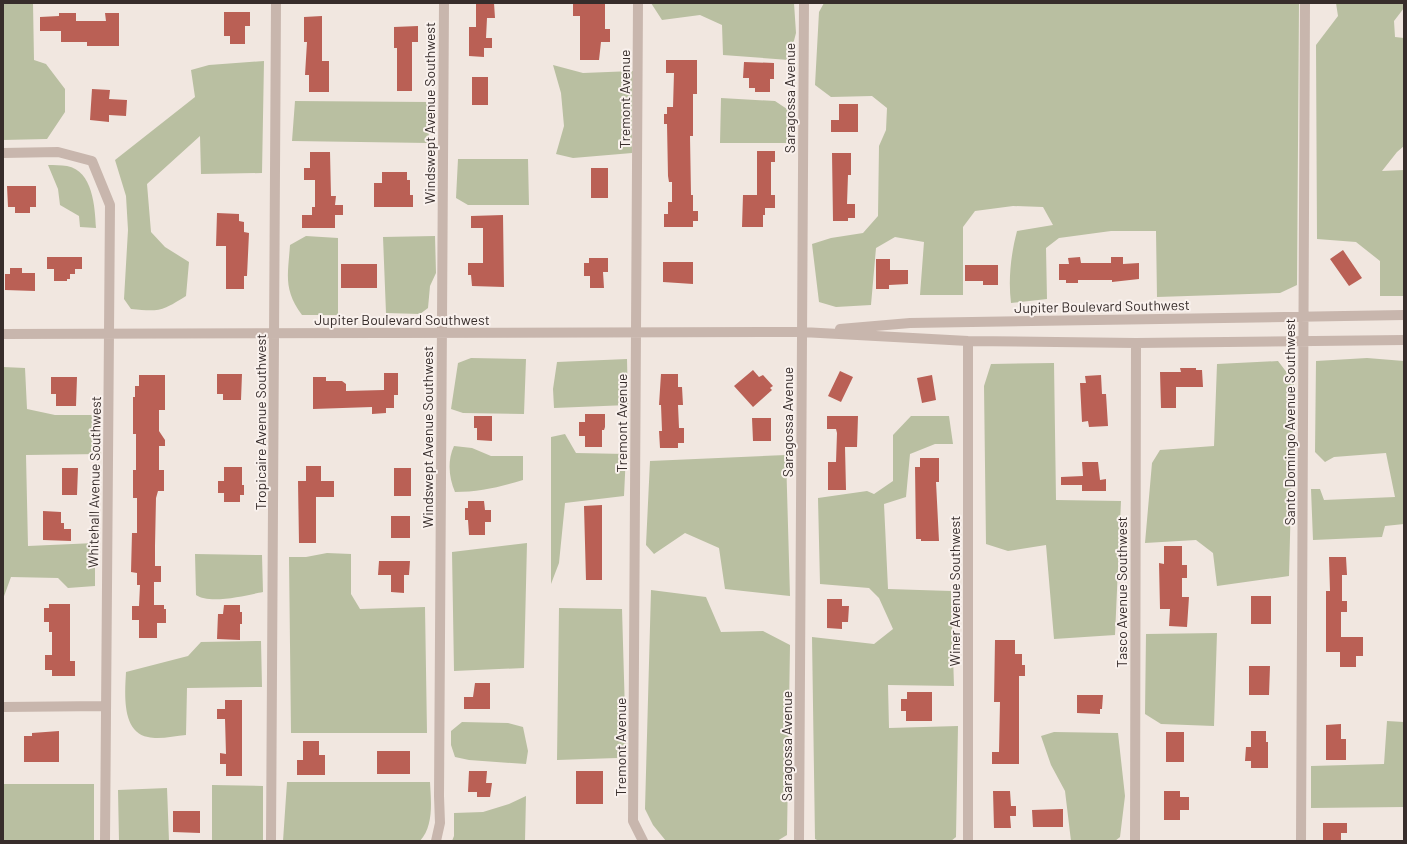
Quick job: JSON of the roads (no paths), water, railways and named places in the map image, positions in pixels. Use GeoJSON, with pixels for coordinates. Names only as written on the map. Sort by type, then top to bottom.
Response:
{"type":"FeatureCollection","features":[{"type":"Feature","properties":{"kind":"street","name":"Tropicaire Avenue Southwest"},"geometry":{"type":"LineString","coordinates":[[271,841],[276,3]]}},
{"type":"Feature","properties":{"kind":"street","name":"Windswept Avenue Southwest"},"geometry":{"type":"LineString","coordinates":[[436,841],[440,823],[441,333],[444,3]]}},
{"type":"Feature","properties":{"kind":"street","name":"Tremont Avenue"},"geometry":{"type":"LineString","coordinates":[[638,3],[633,820],[643,841]]}},
{"type":"Feature","properties":{"kind":"street","name":"Saragossa Avenue"},"geometry":{"type":"LineString","coordinates":[[799,841],[804,3]]}},
{"type":"Feature","properties":{"kind":"street","name":"Santo Domingo Avenue Southwest"},"geometry":{"type":"LineString","coordinates":[[1301,841],[1306,3]]}},
{"type":"Feature","properties":{"kind":"street","name":"Whitehall Avenue Southwest"},"geometry":{"type":"LineString","coordinates":[[3,153],[58,152],[92,161],[110,206],[105,841]]}},
{"type":"Feature","properties":{"kind":"street","name":"Jupiter Boulevard Southwest"},"geometry":{"type":"LineString","coordinates":[[802,332],[910,323],[1404,315]]}},
{"type":"Feature","properties":{"kind":"street","name":"Jupiter Boulevard Southwest"},"geometry":{"type":"LineString","coordinates":[[3,334],[802,332],[968,341],[1136,342],[1404,340]]}},
{"type":"Feature","properties":{"kind":"street","name":"Winer Avenue Southwest"},"geometry":{"type":"LineString","coordinates":[[968,341],[968,841]]}},
{"type":"Feature","properties":{"kind":"street","name":"Tasco Avenue Southwest"},"geometry":{"type":"LineString","coordinates":[[1135,841],[1136,342]]}},
{"type":"Feature","properties":{"kind":"street"},"geometry":{"type":"LineString","coordinates":[[3,707],[106,706]]}}]}
